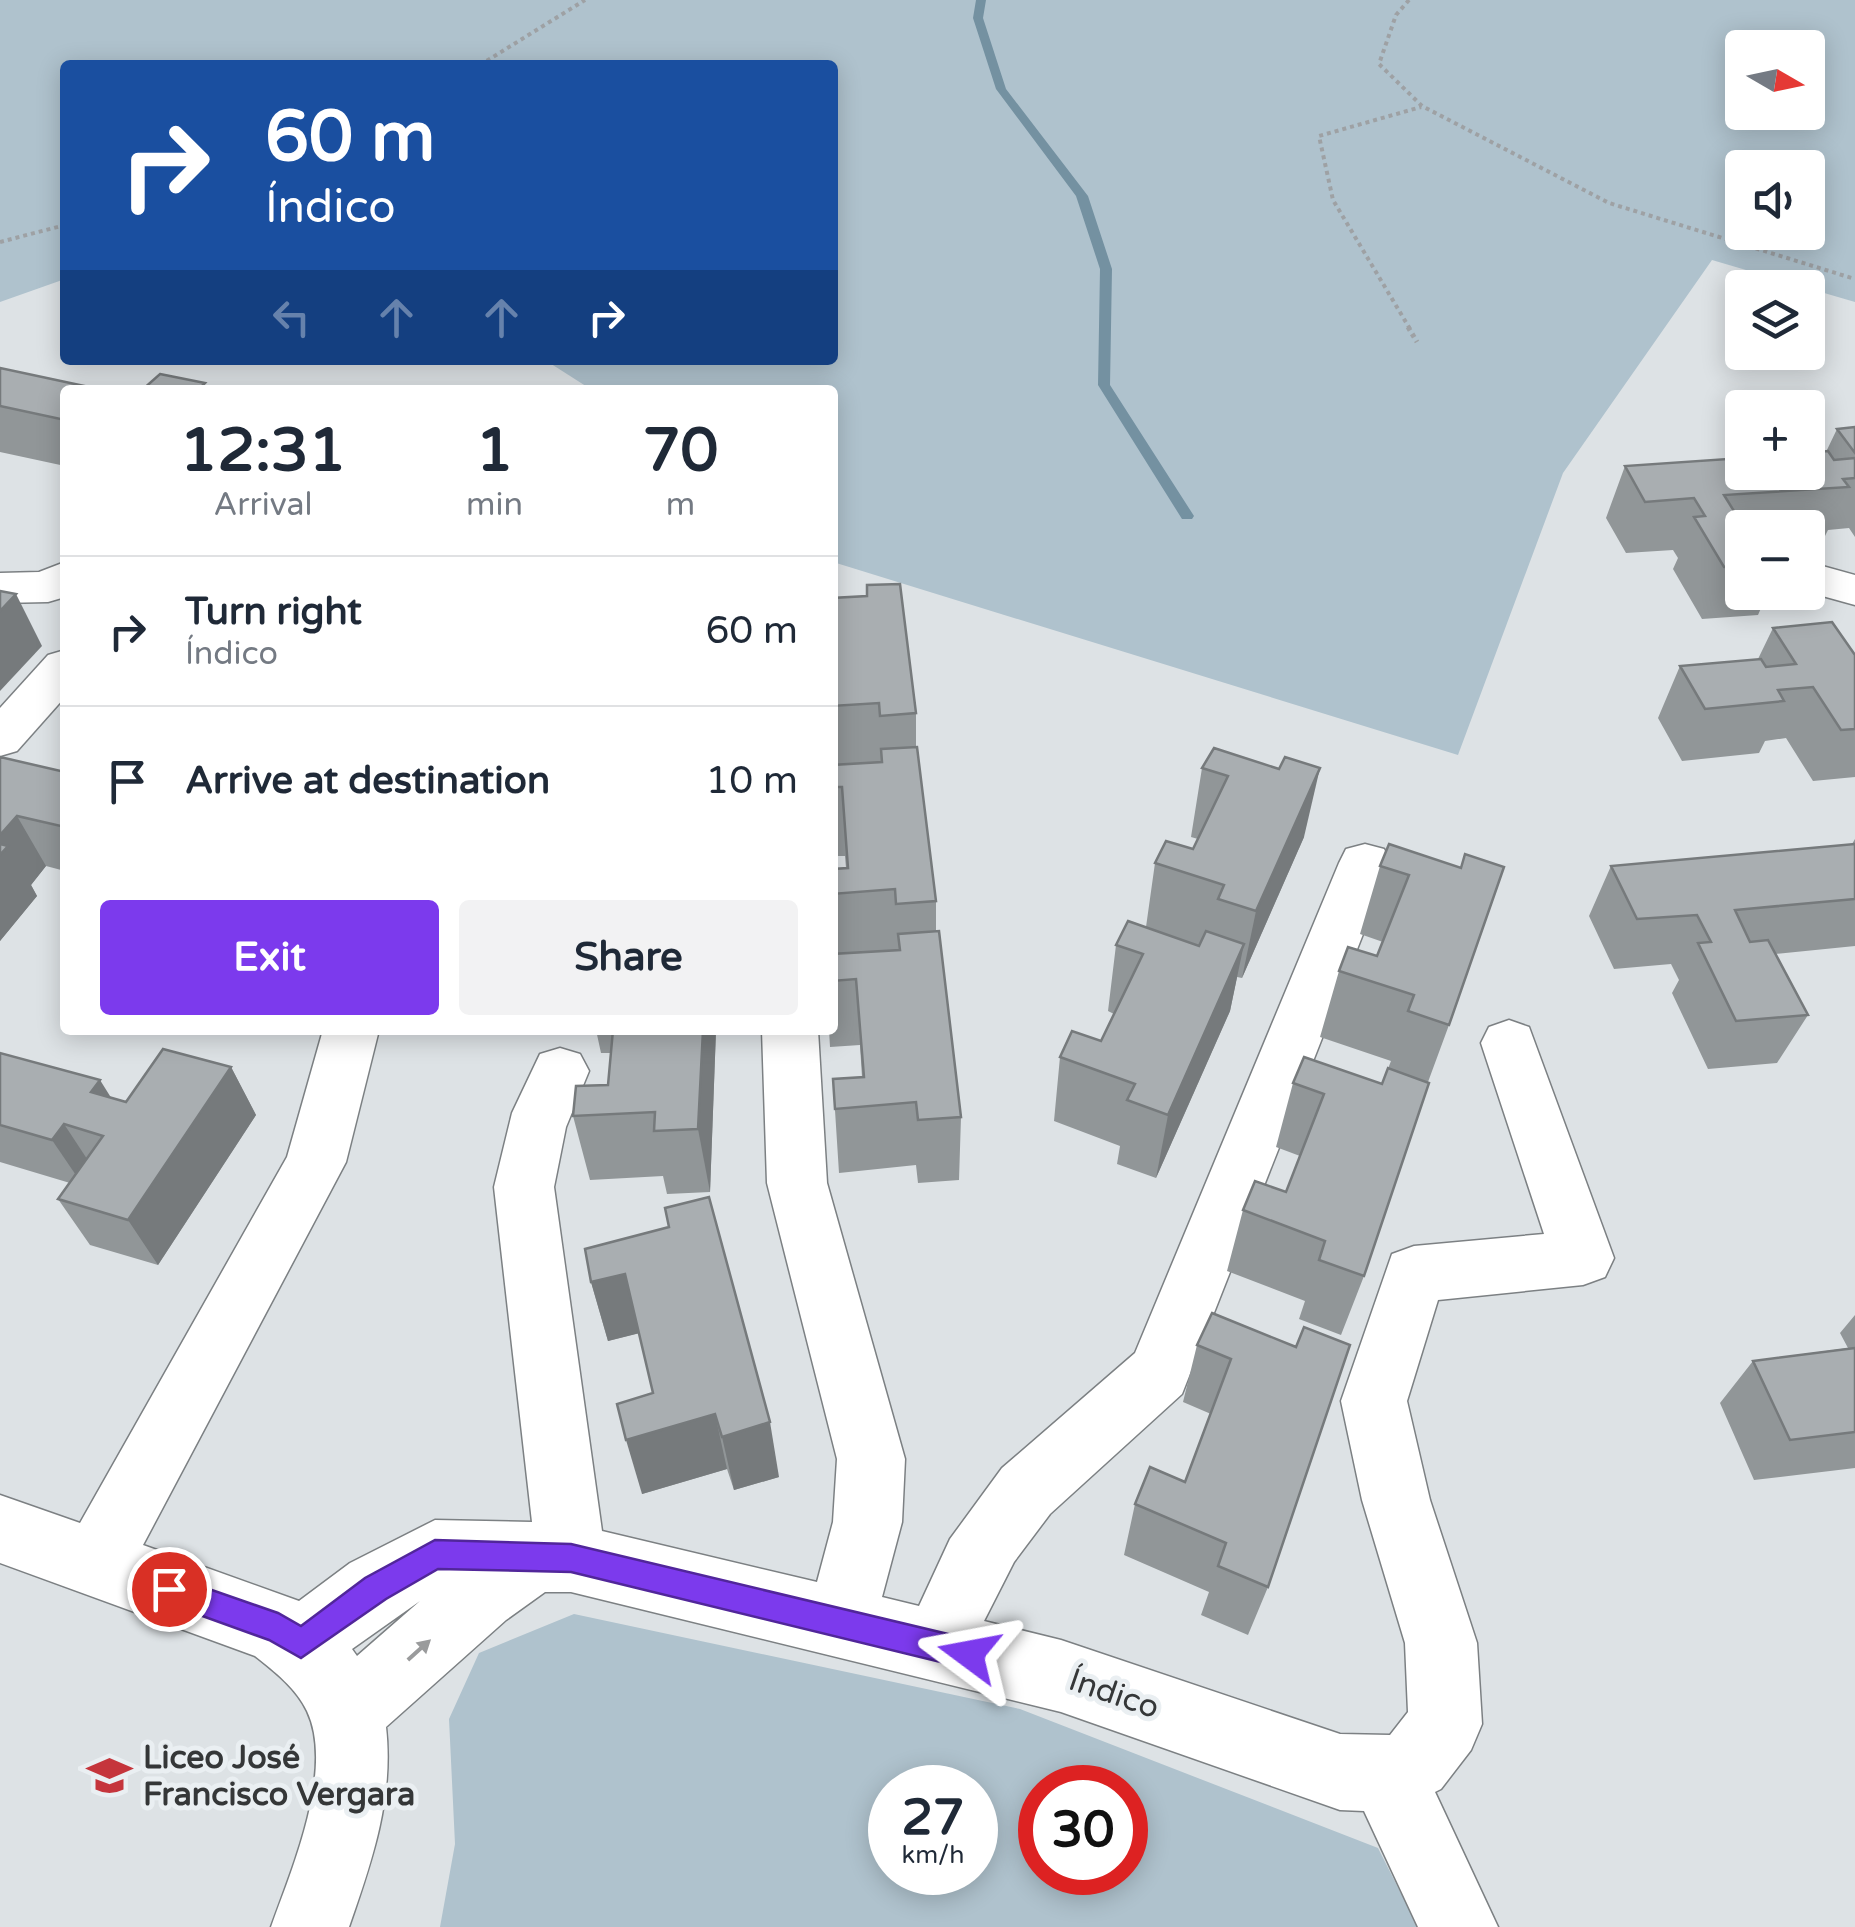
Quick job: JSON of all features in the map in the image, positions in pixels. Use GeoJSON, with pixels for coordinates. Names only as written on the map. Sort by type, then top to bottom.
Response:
{"type":"FeatureCollection","features":[{"type":"Feature","properties":{"kind":"street"},"geometry":{"type":"LineString","coordinates":[[0,588],[48,587],[60,580]]}},
{"type":"Feature","properties":{"kind":"street"},"geometry":{"type":"LineString","coordinates":[[1825,582],[1855,590]]}},
{"type":"Feature","properties":{"kind":"street"},"geometry":{"type":"LineString","coordinates":[[0,739],[60,672]]}},
{"type":"Feature","properties":{"kind":"street"},"geometry":{"type":"LineString","coordinates":[[938,1647],[957,1592],[1002,1519],[1033,1482],[1106,1420],[1126,1408],[1159,1372],[1365,863]]}},
{"type":"Feature","properties":{"kind":"street"},"geometry":{"type":"LineString","coordinates":[[96,1563],[316,1162],[343,1035]]}},
{"type":"Feature","properties":{"kind":"street"},"geometry":{"type":"LineString","coordinates":[[790,1035],[798,1183],[871,1459],[874,1489],[868,1524],[839,1623]]}},
{"type":"Feature","properties":{"kind":"street"},"geometry":{"type":"LineString","coordinates":[[1459,1927],[1386,1774],[1414,1763],[1446,1724],[1441,1643],[1396,1500],[1374,1401],[1414,1274],[1582,1258],[1509,1043]]}},
{"type":"Feature","properties":{"kind":"street"},"geometry":{"type":"LineString","coordinates":[[346,1714],[480,1595],[553,1557],[524,1187],[530,1143],[542,1106],[560,1071]]}},
{"type":"Feature","properties":{"kind":"street"},"geometry":{"type":"LineString","coordinates":[[0,1529],[278,1628],[301,1644],[336,1687],[354,1756],[350,1803],[310,1927]]}},
{"type":"Feature","properties":{"kind":"street","name":"Índico"},"geometry":{"type":"LineString","coordinates":[[301,1644],[375,1588],[435,1554],[553,1557],[1062,1676],[1340,1772],[1386,1774]]}},
{"type":"Feature","properties":{"kind":"path"},"geometry":{"type":"LineString","coordinates":[[488,60],[585,0]]}},
{"type":"Feature","properties":{"kind":"path"},"geometry":{"type":"LineString","coordinates":[[1409,0],[1396,15],[1379,64],[1422,106],[1609,203],[1855,279]]}},
{"type":"Feature","properties":{"kind":"path"},"geometry":{"type":"LineString","coordinates":[[1417,342],[1334,200],[1319,136],[1422,106]]}},
{"type":"Feature","properties":{"kind":"path"},"geometry":{"type":"LineString","coordinates":[[0,242],[60,226]]}},
{"type":"Feature","properties":{"kind":"shaded area"},"geometry":{"type":"Polygon","coordinates":[[[0,0],[1855,0],[1855,302],[1825,293],[1825,270],[1746,270],[1712,260],[1563,473],[1458,755],[838,564],[838,385],[584,385],[553,365],[838,365],[838,60],[60,60],[60,281],[0,302],[0,0]]]}},
{"type":"Feature","properties":{"kind":"shaded area"},"geometry":{"type":"Polygon","coordinates":[[[574,1614],[1020,1709],[1378,1848],[1418,1927],[440,1927],[455,1844],[449,1719],[479,1653],[574,1614]]]}},
{"type":"Feature","properties":{"kind":"building"},"geometry":{"type":"Polygon","coordinates":[[[0,368],[80,385],[60,385],[60,419],[0,406],[0,368]]]}},
{"type":"Feature","properties":{"kind":"building"},"geometry":{"type":"Polygon","coordinates":[[[160,374],[205,383],[203,385],[148,385],[160,374]]]}},
{"type":"Feature","properties":{"kind":"building"},"geometry":{"type":"Polygon","coordinates":[[[1855,427],[1855,453],[1837,429],[1855,427]]]}},
{"type":"Feature","properties":{"kind":"building"},"geometry":{"type":"Polygon","coordinates":[[[1825,451],[1834,460],[1855,458],[1855,478],[1843,479],[1849,487],[1825,489],[1825,451]]]}},
{"type":"Feature","properties":{"kind":"building"},"geometry":{"type":"Polygon","coordinates":[[[1725,459],[1725,490],[1802,490],[1724,495],[1733,510],[1725,510],[1724,567],[1694,517],[1705,516],[1694,498],[1645,502],[1625,466],[1725,459]]]}},
{"type":"Feature","properties":{"kind":"building"},"geometry":{"type":"Polygon","coordinates":[[[900,584],[916,713],[880,716],[879,703],[838,706],[838,598],[867,596],[867,585],[900,584]]]}},
{"type":"Feature","properties":{"kind":"building"},"geometry":{"type":"Polygon","coordinates":[[[0,591],[16,594],[0,611],[0,591]]]}},
{"type":"Feature","properties":{"kind":"building"},"geometry":{"type":"Polygon","coordinates":[[[1832,622],[1855,655],[1855,729],[1841,730],[1813,687],[1778,690],[1784,701],[1705,709],[1680,666],[1761,659],[1766,667],[1796,664],[1773,628],[1832,622]]]}},
{"type":"Feature","properties":{"kind":"building"},"geometry":{"type":"Polygon","coordinates":[[[917,747],[936,901],[896,904],[895,889],[838,894],[838,869],[848,868],[838,765],[882,762],[881,749],[917,747]]]}},
{"type":"Feature","properties":{"kind":"building"},"geometry":{"type":"Polygon","coordinates":[[[1214,748],[1279,769],[1285,757],[1320,768],[1256,911],[1218,899],[1224,885],[1155,863],[1166,841],[1193,849],[1228,776],[1202,768],[1214,748]]]}},
{"type":"Feature","properties":{"kind":"building"},"geometry":{"type":"Polygon","coordinates":[[[0,757],[60,771],[60,826],[17,816],[0,835],[0,757]]]}},
{"type":"Feature","properties":{"kind":"building"},"geometry":{"type":"Polygon","coordinates":[[[1389,844],[1461,868],[1465,854],[1504,867],[1449,1025],[1408,1011],[1414,995],[1339,971],[1348,947],[1377,956],[1409,875],[1380,866],[1389,844]]]}},
{"type":"Feature","properties":{"kind":"building"},"geometry":{"type":"Polygon","coordinates":[[[1855,844],[1855,899],[1735,910],[1750,942],[1768,940],[1808,1015],[1736,1021],[1698,943],[1711,942],[1697,915],[1637,919],[1611,866],[1855,844]]]}},
{"type":"Feature","properties":{"kind":"building"},"geometry":{"type":"Polygon","coordinates":[[[1128,921],[1199,946],[1206,931],[1244,944],[1168,1115],[1127,1100],[1135,1084],[1060,1057],[1072,1031],[1101,1041],[1143,954],[1116,945],[1128,921]]]}},
{"type":"Feature","properties":{"kind":"building"},"geometry":{"type":"Polygon","coordinates":[[[939,931],[961,1117],[918,1120],[916,1102],[835,1109],[833,1079],[864,1077],[856,979],[838,980],[838,954],[900,950],[898,934],[939,931]]]}},
{"type":"Feature","properties":{"kind":"building"},"geometry":{"type":"Polygon","coordinates":[[[613,1035],[703,1035],[698,1129],[654,1131],[655,1112],[573,1116],[576,1086],[608,1085],[613,1035]]]}},
{"type":"Feature","properties":{"kind":"building"},"geometry":{"type":"Polygon","coordinates":[[[163,1049],[231,1067],[128,1220],[58,1199],[103,1136],[64,1124],[52,1140],[0,1125],[0,1053],[100,1080],[91,1092],[126,1102],[163,1049]]]}},
{"type":"Feature","properties":{"kind":"building"},"geometry":{"type":"Polygon","coordinates":[[[1304,1057],[1382,1084],[1388,1068],[1429,1083],[1364,1276],[1319,1260],[1325,1241],[1243,1210],[1255,1181],[1286,1192],[1324,1094],[1293,1083],[1304,1057]]]}},
{"type":"Feature","properties":{"kind":"building"},"geometry":{"type":"Polygon","coordinates":[[[709,1197],[770,1422],[722,1437],[715,1414],[626,1440],[617,1404],[653,1393],[625,1274],[591,1282],[585,1249],[669,1227],[665,1208],[709,1197]]]}},
{"type":"Feature","properties":{"kind":"building"},"geometry":{"type":"Polygon","coordinates":[[[1212,1313],[1296,1347],[1304,1327],[1350,1345],[1268,1587],[1218,1566],[1226,1543],[1135,1504],[1150,1467],[1185,1482],[1231,1359],[1197,1345],[1212,1313]]]}},
{"type":"Feature","properties":{"kind":"building"},"geometry":{"type":"Polygon","coordinates":[[[1855,1348],[1855,1432],[1790,1440],[1753,1361],[1855,1348]]]}},
{"type":"Feature","properties":{"kind":"waterway"},"geometry":{"type":"LineString","coordinates":[[981,0],[978,18],[1001,89],[1082,196],[1106,269],[1104,385],[1187,516]]}},
{"type":"Feature","properties":{"kind":"place","name":"Liceo José Francisco Vergara"},"geometry":{"type":"Point","coordinates":[110,1776]}},
{"type":"Feature","properties":{"kind":"route"},"geometry":{"type":"LineString","coordinates":[[169,1589],[278,1628],[301,1644],[375,1588],[435,1554],[571,1558],[969,1654]]}}]}
